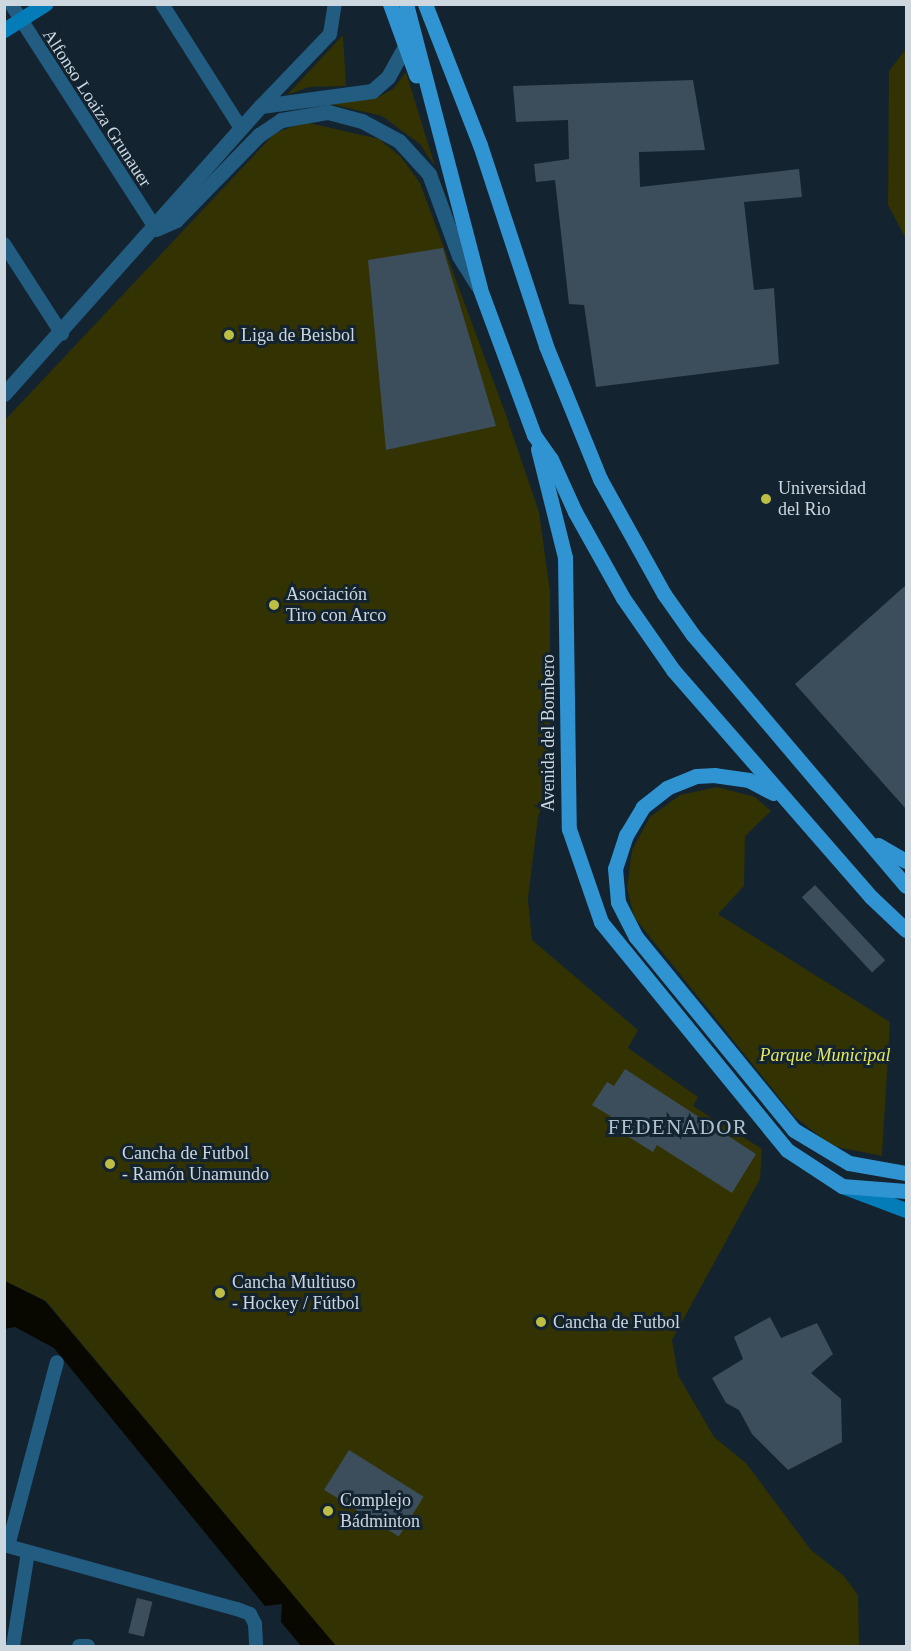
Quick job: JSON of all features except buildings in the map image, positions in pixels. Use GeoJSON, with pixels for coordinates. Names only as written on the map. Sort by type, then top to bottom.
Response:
{"type":"FeatureCollection","features":[{"type":"Feature","properties":{"kind":"main road"},"geometry":{"type":"LineString","coordinates":[[4,30],[45,4]]}},
{"type":"Feature","properties":{"kind":"main road"},"geometry":{"type":"LineString","coordinates":[[390,4],[444,156]]}},
{"type":"Feature","properties":{"kind":"main road"},"geometry":{"type":"LineString","coordinates":[[406,4],[480,289],[534,435],[623,598],[651,640],[697,701],[906,930]]}},
{"type":"Feature","properties":{"kind":"main road"},"geometry":{"type":"LineString","coordinates":[[425,4],[451,63]]}},
{"type":"Feature","properties":{"kind":"main road"},"geometry":{"type":"LineString","coordinates":[[436,4],[451,63],[546,346],[600,479],[664,594],[693,635],[906,886]]}},
{"type":"Feature","properties":{"kind":"main road","name":"Avenida del Bombero"},"geometry":{"type":"LineString","coordinates":[[534,435],[565,557],[569,829],[601,922],[773,1135],[817,1173],[842,1186],[906,1210]]}},
{"type":"Feature","properties":{"kind":"main road"},"geometry":{"type":"LineString","coordinates":[[788,803],[762,786],[733,777],[696,776],[667,788],[643,807],[626,835],[615,868],[618,902],[636,937],[794,1131],[849,1163],[906,1173]]}},
{"type":"Feature","properties":{"kind":"main road"},"geometry":{"type":"LineString","coordinates":[[867,838],[906,861]]}},
{"type":"Feature","properties":{"kind":"main road","name":"Avenida del Bombero"},"geometry":{"type":"LineString","coordinates":[[842,1186],[906,1191]]}},
{"type":"Feature","properties":{"kind":"street","name":"Alfonso Loaiza Grunauer"},"geometry":{"type":"LineString","coordinates":[[11,4],[18,21],[156,230]]}},
{"type":"Feature","properties":{"kind":"street"},"geometry":{"type":"LineString","coordinates":[[162,4],[240,127]]}},
{"type":"Feature","properties":{"kind":"street"},"geometry":{"type":"LineString","coordinates":[[4,394],[156,230],[167,208],[240,127],[330,34],[335,4]]}},
{"type":"Feature","properties":{"kind":"street"},"geometry":{"type":"LineString","coordinates":[[261,106],[372,91],[388,77],[404,48]]}},
{"type":"Feature","properties":{"kind":"street"},"geometry":{"type":"LineString","coordinates":[[156,230],[176,220],[259,135],[281,120],[328,112],[362,121],[399,141],[429,174],[459,256],[480,289]]}},
{"type":"Feature","properties":{"kind":"street"},"geometry":{"type":"LineString","coordinates":[[4,244],[62,334]]}},
{"type":"Feature","properties":{"kind":"street"},"geometry":{"type":"LineString","coordinates":[[57,1362],[6,1546],[243,1612],[255,1624],[256,1647]]}},
{"type":"Feature","properties":{"kind":"street"},"geometry":{"type":"LineString","coordinates":[[13,1647],[28,1552]]}},
{"type":"Feature","properties":{"kind":"street"},"geometry":{"type":"LineString","coordinates":[[79,1646],[88,1647]]}},
{"type":"Feature","properties":{"kind":"green space"},"geometry":{"type":"Polygon","coordinates":[[[343,35],[346,86],[309,87],[287,95],[343,35]]]}},
{"type":"Feature","properties":{"kind":"green space"},"geometry":{"type":"Polygon","coordinates":[[[906,49],[906,239],[888,205],[889,71],[906,49]]]}},
{"type":"Feature","properties":{"kind":"green space"},"geometry":{"type":"Polygon","coordinates":[[[406,72],[435,166],[420,144],[382,116],[322,102],[374,99],[393,89],[406,72]]]}},
{"type":"Feature","properties":{"kind":"green space"},"geometry":{"type":"Polygon","coordinates":[[[305,122],[379,139],[401,157],[420,183],[506,415],[539,512],[550,591],[550,784],[538,817],[528,899],[532,940],[638,1030],[628,1048],[698,1097],[693,1106],[762,1149],[760,1179],[672,1340],[678,1375],[714,1437],[746,1463],[811,1550],[844,1576],[858,1595],[859,1646],[336,1646],[46,1301],[5,1281],[5,420],[275,133],[305,122]]]}},
{"type":"Feature","properties":{"kind":"green space","name":"Parque Municipal"},"geometry":{"type":"Polygon","coordinates":[[[717,787],[755,797],[771,811],[745,836],[744,886],[718,914],[890,1022],[882,1156],[832,1146],[795,1117],[634,917],[627,888],[632,850],[650,817],[680,795],[717,787]]]}},
{"type":"Feature","properties":{"kind":"shaded area"},"geometry":{"type":"Polygon","coordinates":[[[5,1281],[45,1301],[336,1646],[301,1646],[281,1622],[282,1604],[265,1606],[54,1348],[15,1327],[5,1329],[5,1281]]]}},
{"type":"Feature","properties":{"kind":"place","name":"Liga de Beisbol"},"geometry":{"type":"Point","coordinates":[229,335]}},
{"type":"Feature","properties":{"kind":"place","name":"Universidad del Rio"},"geometry":{"type":"Point","coordinates":[766,499]}},
{"type":"Feature","properties":{"kind":"place","name":"Asociación Tiro con Arco"},"geometry":{"type":"Point","coordinates":[274,605]}},
{"type":"Feature","properties":{"kind":"place","name":"Cancha de Futbol - Ramón Unamundo"},"geometry":{"type":"Point","coordinates":[110,1164]}},
{"type":"Feature","properties":{"kind":"place","name":"Cancha Multiuso - Hockey / Fútbol"},"geometry":{"type":"Point","coordinates":[220,1293]}},
{"type":"Feature","properties":{"kind":"place","name":"Cancha de Futbol"},"geometry":{"type":"Point","coordinates":[541,1322]}},
{"type":"Feature","properties":{"kind":"place","name":"Complejo Bádminton"},"geometry":{"type":"Point","coordinates":[328,1511]}},
{"type":"Feature","properties":{"kind":"district","name":"FEDENADOR"},"geometry":{"type":"Point","coordinates":[678,1127]}}]}
